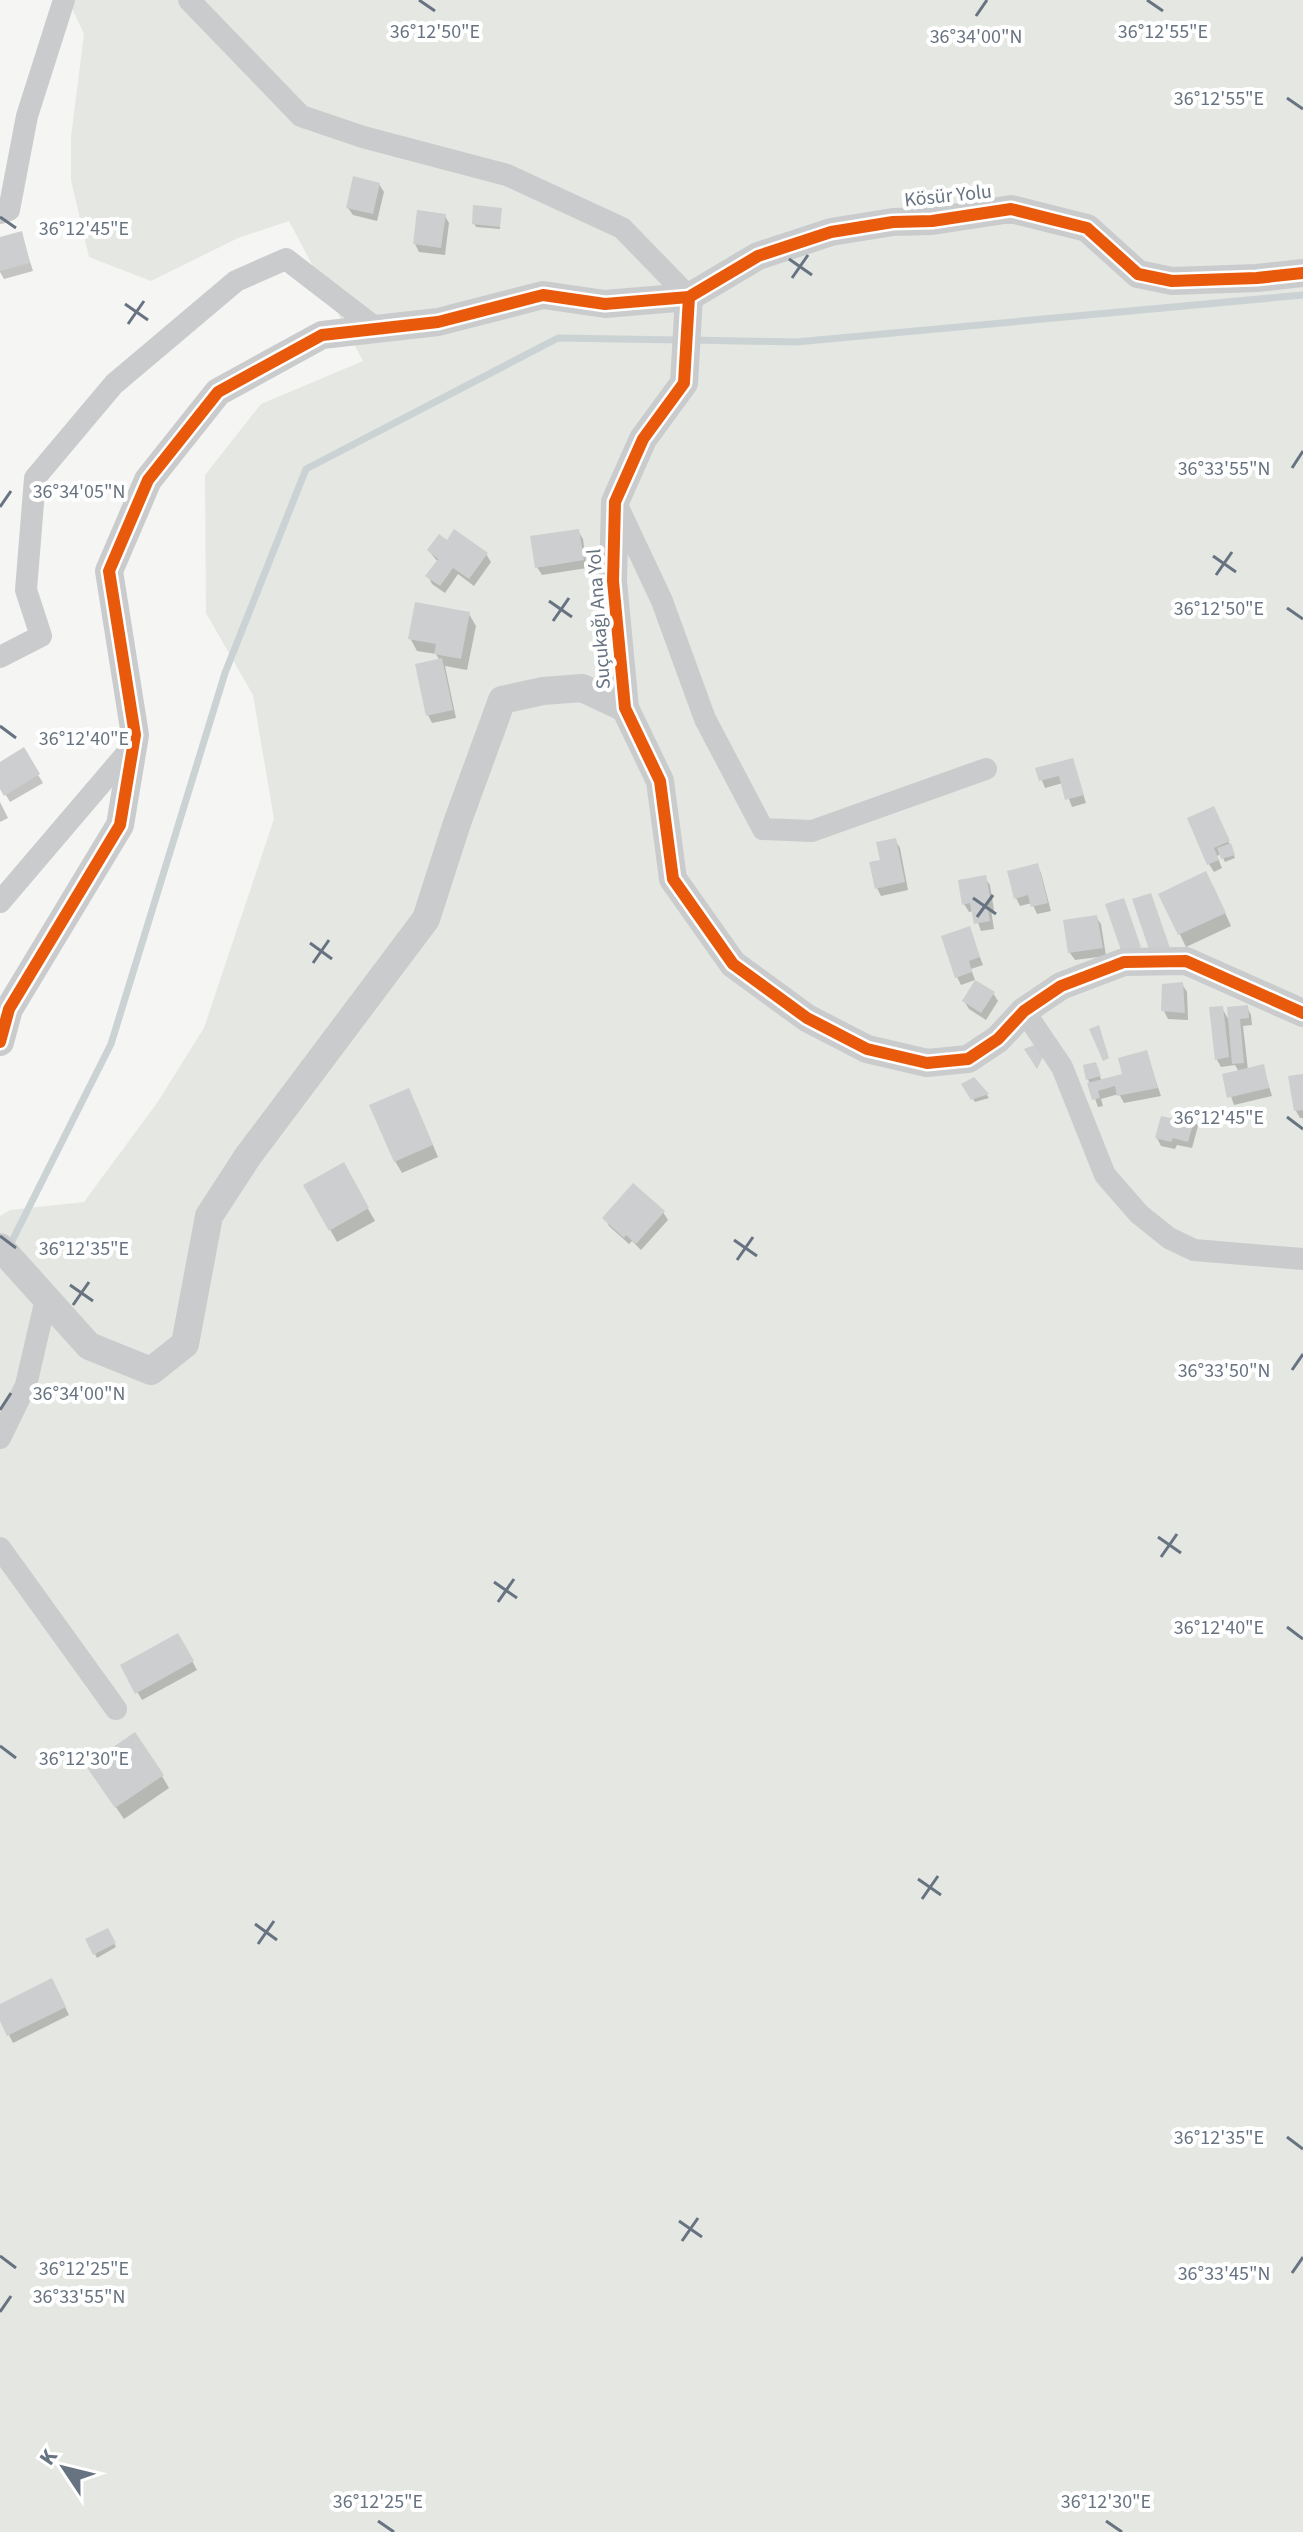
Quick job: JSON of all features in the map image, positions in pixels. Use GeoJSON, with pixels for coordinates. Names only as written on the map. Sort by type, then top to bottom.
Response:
{"type":"FeatureCollection","features":[{"type":"Feature","properties":{"kind":"street"},"geometry":{"type":"LineString","coordinates":[[0,213],[9,210],[27,116],[64,0]]}},
{"type":"Feature","properties":{"kind":"street"},"geometry":{"type":"LineString","coordinates":[[189,0],[301,116],[363,137],[507,175],[622,228],[689,297]]}},
{"type":"Feature","properties":{"kind":"street","name":"Kösür Yolu"},"geometry":{"type":"LineString","coordinates":[[689,297],[758,256],[831,232],[1011,209],[1087,228],[1138,274],[1172,281],[1303,273]]}},
{"type":"Feature","properties":{"kind":"street"},"geometry":{"type":"LineString","coordinates":[[0,657],[41,636],[26,590],[35,478],[114,384],[236,281],[286,259],[377,329]]}},
{"type":"Feature","properties":{"kind":"street"},"geometry":{"type":"LineString","coordinates":[[0,1042],[9,1009],[120,825],[135,735],[109,571],[148,480],[218,392],[322,335],[438,322],[543,295],[605,304],[689,297]]}},
{"type":"Feature","properties":{"kind":"street","name":"Suçukağı Ana Yol"},"geometry":{"type":"LineString","coordinates":[[689,297],[684,383],[643,439],[615,502],[613,581],[625,708],[660,781],[673,879],[733,964],[807,1018],[867,1049],[927,1063],[968,1059],[998,1039],[1024,1011],[1061,986],[1124,962],[1186,961],[1303,1013]]}},
{"type":"Feature","properties":{"kind":"street"},"geometry":{"type":"LineString","coordinates":[[615,502],[662,601],[705,719],[763,829],[812,831],[986,769]]}},
{"type":"Feature","properties":{"kind":"street"},"geometry":{"type":"LineString","coordinates":[[0,1247],[89,1346],[151,1371],[185,1344],[209,1216],[248,1156],[426,919],[502,700],[543,691],[582,688],[625,708]]}},
{"type":"Feature","properties":{"kind":"street"},"geometry":{"type":"LineString","coordinates":[[0,902],[133,746]]}},
{"type":"Feature","properties":{"kind":"street"},"geometry":{"type":"LineString","coordinates":[[1024,1011],[1062,1067],[1105,1175],[1139,1214],[1169,1238],[1194,1250],[1303,1259]]}},
{"type":"Feature","properties":{"kind":"street"},"geometry":{"type":"LineString","coordinates":[[0,1438],[26,1385],[46,1299]]}},
{"type":"Feature","properties":{"kind":"street"},"geometry":{"type":"LineString","coordinates":[[0,1548],[116,1709]]}},
{"type":"Feature","properties":{"kind":"shaded area"},"geometry":{"type":"Polygon","coordinates":[[[68,0],[1303,0],[1303,2532],[0,2532],[0,1216],[10,1210],[84,1202],[157,1103],[204,1028],[274,819],[253,695],[206,613],[205,475],[261,404],[363,361],[289,221],[238,238],[151,281],[89,257],[71,180],[71,137],[84,34],[68,0]]]}},
{"type":"Feature","properties":{"kind":"building"},"geometry":{"type":"Polygon","coordinates":[[[353,176],[380,183],[373,214],[346,208],[353,176]]]}},
{"type":"Feature","properties":{"kind":"building"},"geometry":{"type":"Polygon","coordinates":[[[473,205],[502,208],[500,227],[472,224],[473,205]]]}},
{"type":"Feature","properties":{"kind":"building"},"geometry":{"type":"Polygon","coordinates":[[[417,210],[446,214],[441,248],[413,244],[417,210]]]}},
{"type":"Feature","properties":{"kind":"building"},"geometry":{"type":"Polygon","coordinates":[[[22,231],[30,263],[0,271],[0,237],[22,231]]]}},
{"type":"Feature","properties":{"kind":"building"},"geometry":{"type":"Polygon","coordinates":[[[454,529],[488,553],[469,579],[453,568],[440,586],[425,576],[438,559],[427,550],[439,534],[447,540],[454,529]]]}},
{"type":"Feature","properties":{"kind":"building"},"geometry":{"type":"Polygon","coordinates":[[[579,529],[584,560],[535,568],[530,536],[579,529]]]}},
{"type":"Feature","properties":{"kind":"building"},"geometry":{"type":"Polygon","coordinates":[[[415,602],[470,612],[461,659],[434,654],[436,644],[408,639],[415,602]]]}},
{"type":"Feature","properties":{"kind":"building"},"geometry":{"type":"Polygon","coordinates":[[[442,658],[453,710],[426,716],[415,664],[442,658]]]}},
{"type":"Feature","properties":{"kind":"building"},"geometry":{"type":"Polygon","coordinates":[[[24,747],[40,774],[4,796],[0,789],[0,762],[24,747]]]}},
{"type":"Feature","properties":{"kind":"building"},"geometry":{"type":"Polygon","coordinates":[[[1073,758],[1084,795],[1065,800],[1059,776],[1039,781],[1035,768],[1073,758]]]}},
{"type":"Feature","properties":{"kind":"building"},"geometry":{"type":"Polygon","coordinates":[[[1214,806],[1230,841],[1214,848],[1219,860],[1207,865],[1187,818],[1214,806]]]}},
{"type":"Feature","properties":{"kind":"building"},"geometry":{"type":"Polygon","coordinates":[[[896,838],[905,882],[875,889],[869,862],[880,860],[876,842],[896,838]]]}},
{"type":"Feature","properties":{"kind":"building"},"geometry":{"type":"Polygon","coordinates":[[[1231,843],[1235,855],[1221,859],[1217,848],[1231,843]]]}},
{"type":"Feature","properties":{"kind":"building"},"geometry":{"type":"Polygon","coordinates":[[[1038,863],[1048,903],[1031,907],[1028,895],[1014,899],[1007,871],[1038,863]]]}},
{"type":"Feature","properties":{"kind":"building"},"geometry":{"type":"Polygon","coordinates":[[[1206,871],[1226,913],[1178,935],[1158,894],[1206,871]]]}},
{"type":"Feature","properties":{"kind":"building"},"geometry":{"type":"Polygon","coordinates":[[[986,875],[991,902],[987,903],[990,921],[974,924],[970,903],[962,905],[958,880],[986,875]]]}},
{"type":"Feature","properties":{"kind":"building"},"geometry":{"type":"Polygon","coordinates":[[[1151,893],[1170,948],[1151,955],[1132,899],[1151,893]]]}},
{"type":"Feature","properties":{"kind":"building"},"geometry":{"type":"Polygon","coordinates":[[[1124,898],[1141,947],[1122,953],[1105,904],[1124,898]]]}},
{"type":"Feature","properties":{"kind":"building"},"geometry":{"type":"Polygon","coordinates":[[[1097,915],[1103,948],[1068,953],[1063,920],[1097,915]]]}},
{"type":"Feature","properties":{"kind":"building"},"geometry":{"type":"Polygon","coordinates":[[[970,926],[980,957],[969,961],[972,972],[955,978],[941,936],[970,926]]]}},
{"type":"Feature","properties":{"kind":"building"},"geometry":{"type":"Polygon","coordinates":[[[975,980],[995,992],[981,1013],[962,1001],[975,980]]]}},
{"type":"Feature","properties":{"kind":"building"},"geometry":{"type":"Polygon","coordinates":[[[1183,982],[1185,1013],[1161,1011],[1162,984],[1183,982]]]}},
{"type":"Feature","properties":{"kind":"building"},"geometry":{"type":"Polygon","coordinates":[[[1248,1005],[1249,1018],[1240,1019],[1244,1063],[1232,1064],[1227,1007],[1248,1005]]]}},
{"type":"Feature","properties":{"kind":"building"},"geometry":{"type":"Polygon","coordinates":[[[1223,1006],[1229,1057],[1215,1060],[1209,1007],[1223,1006]]]}},
{"type":"Feature","properties":{"kind":"building"},"geometry":{"type":"Polygon","coordinates":[[[1099,1025],[1109,1058],[1103,1061],[1089,1029],[1099,1025]]]}},
{"type":"Feature","properties":{"kind":"building"},"geometry":{"type":"Polygon","coordinates":[[[1037,1044],[1043,1057],[1037,1069],[1024,1049],[1037,1044]]]}},
{"type":"Feature","properties":{"kind":"building"},"geometry":{"type":"Polygon","coordinates":[[[1147,1050],[1158,1088],[1117,1096],[1115,1086],[1098,1091],[1100,1098],[1092,1100],[1087,1083],[1122,1074],[1118,1058],[1147,1050]]]}},
{"type":"Feature","properties":{"kind":"building"},"geometry":{"type":"Polygon","coordinates":[[[1096,1062],[1101,1076],[1086,1080],[1083,1065],[1096,1062]]]}},
{"type":"Feature","properties":{"kind":"building"},"geometry":{"type":"Polygon","coordinates":[[[1264,1064],[1269,1088],[1227,1098],[1222,1074],[1264,1064]]]}},
{"type":"Feature","properties":{"kind":"building"},"geometry":{"type":"Polygon","coordinates":[[[1303,1074],[1303,1110],[1294,1111],[1288,1076],[1303,1074]]]}},
{"type":"Feature","properties":{"kind":"building"},"geometry":{"type":"Polygon","coordinates":[[[974,1077],[989,1094],[971,1100],[961,1084],[974,1077]]]}},
{"type":"Feature","properties":{"kind":"building"},"geometry":{"type":"Polygon","coordinates":[[[409,1088],[433,1145],[394,1162],[369,1105],[409,1088]]]}},
{"type":"Feature","properties":{"kind":"building"},"geometry":{"type":"Polygon","coordinates":[[[1177,1112],[1195,1117],[1188,1142],[1155,1138],[1161,1116],[1175,1119],[1177,1112]]]}},
{"type":"Feature","properties":{"kind":"building"},"geometry":{"type":"Polygon","coordinates":[[[344,1162],[369,1208],[329,1231],[303,1185],[344,1162]]]}},
{"type":"Feature","properties":{"kind":"building"},"geometry":{"type":"Polygon","coordinates":[[[633,1183],[665,1211],[636,1244],[626,1235],[624,1238],[602,1218],[633,1183]]]}},
{"type":"Feature","properties":{"kind":"building"},"geometry":{"type":"Polygon","coordinates":[[[178,1633],[194,1661],[135,1694],[120,1665],[178,1633]]]}},
{"type":"Feature","properties":{"kind":"building"},"geometry":{"type":"Polygon","coordinates":[[[135,1732],[164,1775],[115,1808],[86,1766],[135,1732]]]}},
{"type":"Feature","properties":{"kind":"building"},"geometry":{"type":"Polygon","coordinates":[[[108,1928],[116,1943],[93,1955],[85,1939],[108,1928]]]}},
{"type":"Feature","properties":{"kind":"building"},"geometry":{"type":"Polygon","coordinates":[[[52,1978],[66,2007],[7,2036],[0,2021],[0,2004],[52,1978]]]}},
{"type":"Feature","properties":{"kind":"waterway"},"geometry":{"type":"LineString","coordinates":[[691,340],[796,342],[1303,295]]}},
{"type":"Feature","properties":{"kind":"waterway"},"geometry":{"type":"LineString","coordinates":[[9,1247],[111,1044],[225,673],[306,469],[558,338],[679,340]]}},
{"type":"Feature","properties":{"kind":"cycle path"},"geometry":{"type":"LineString","coordinates":[[0,1042],[9,1009],[120,825],[135,735],[109,571],[148,480],[218,392],[322,335],[438,322],[543,295],[605,304],[689,297],[758,256],[831,232],[1011,209],[1087,228],[1138,274],[1172,281],[1303,273]]}},
{"type":"Feature","properties":{"kind":"cycle path"},"geometry":{"type":"LineString","coordinates":[[689,297],[684,383],[643,439],[615,502],[613,581],[625,708],[660,781],[673,879],[733,964],[807,1018],[867,1049],[927,1063],[968,1059],[998,1039],[1024,1011],[1061,986],[1124,962],[1186,961],[1303,1013]]}}]}
